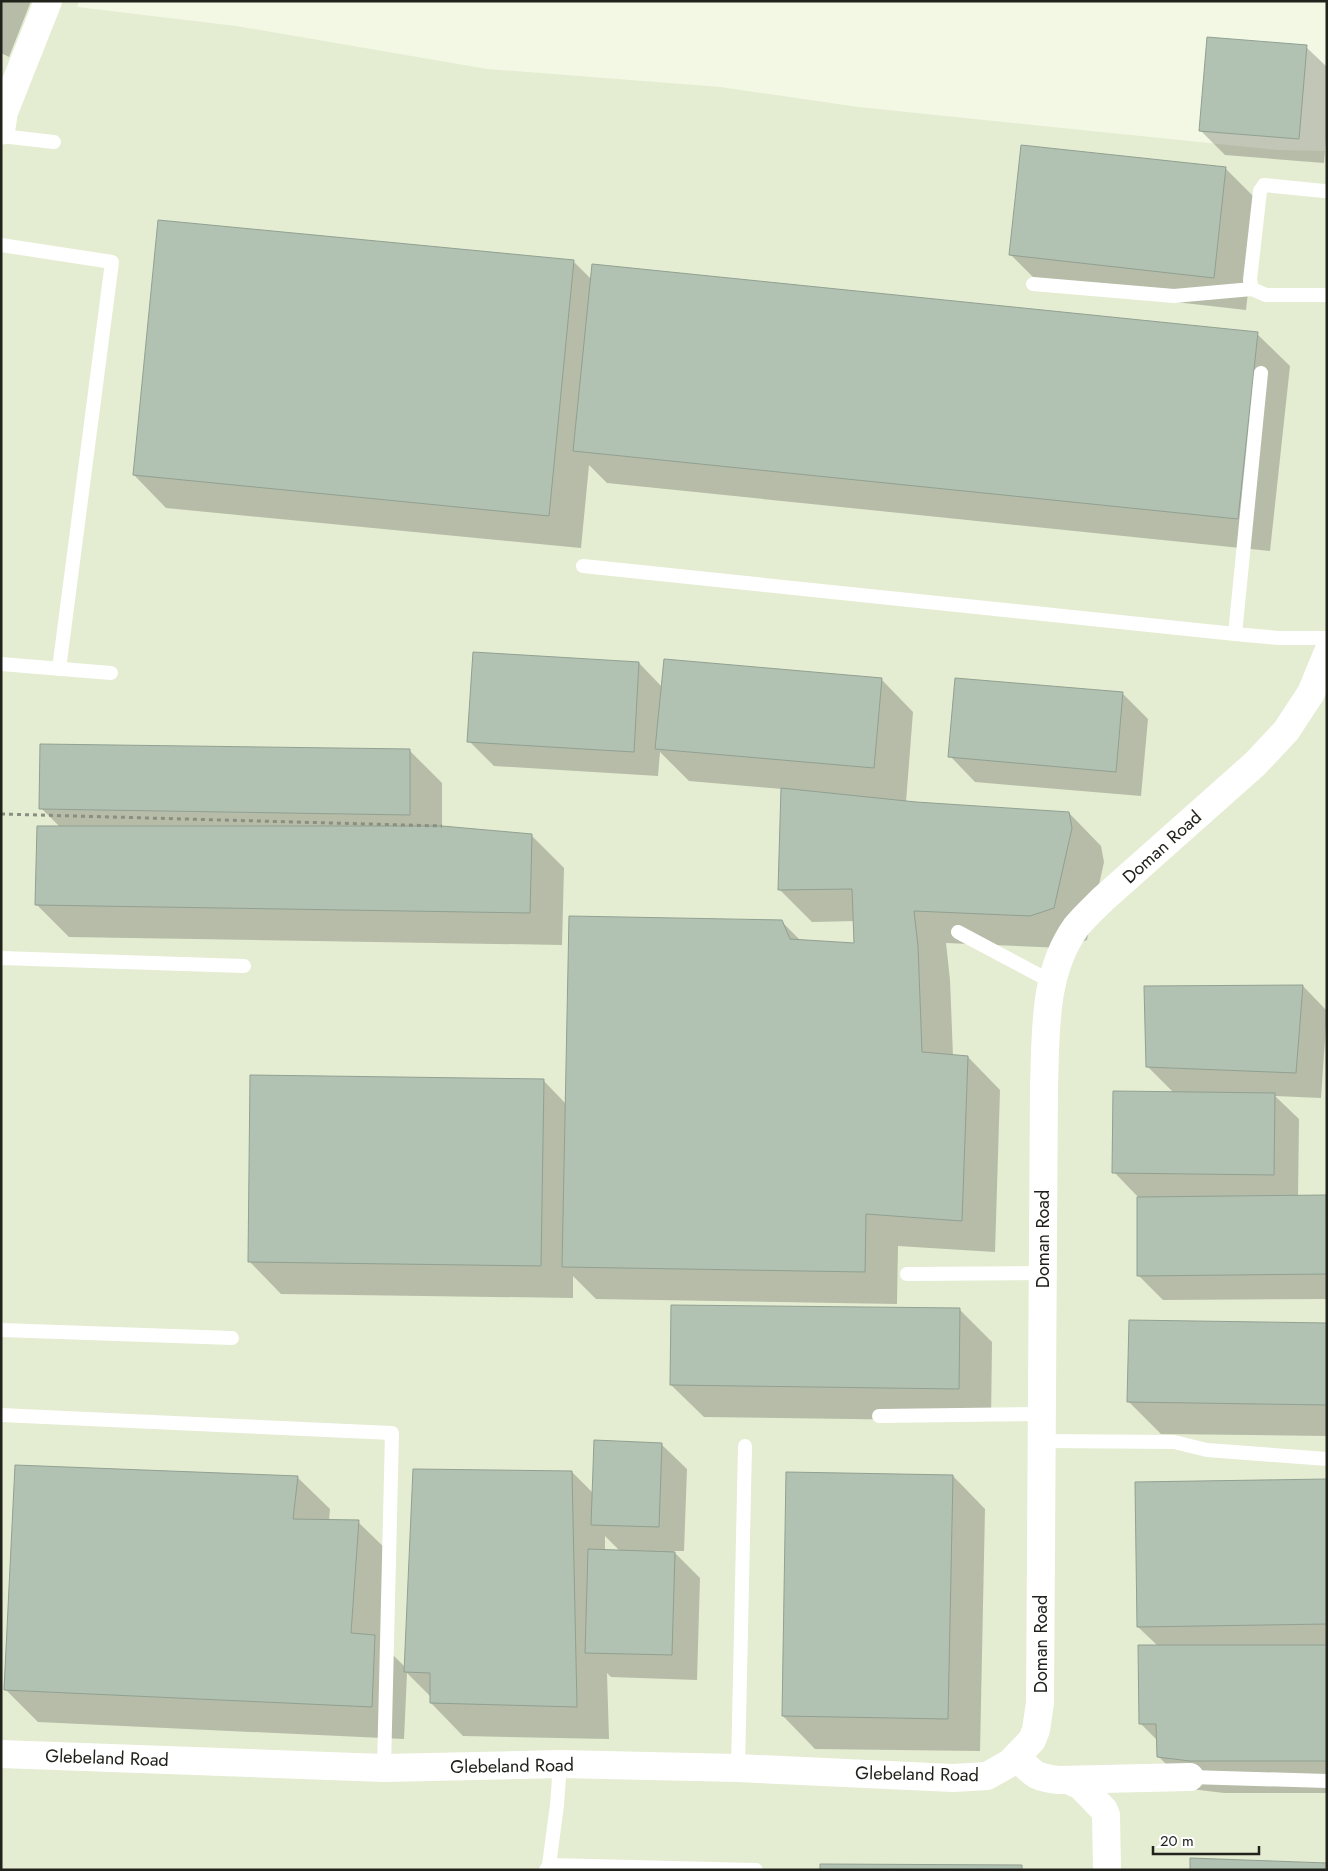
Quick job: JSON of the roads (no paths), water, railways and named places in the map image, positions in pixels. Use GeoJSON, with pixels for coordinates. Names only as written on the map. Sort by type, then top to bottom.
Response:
{"type":"FeatureCollection","features":[{"type":"Feature","properties":{"kind":"street"},"geometry":{"type":"LineString","coordinates":[[1,131],[4,112],[48,1]]}},
{"type":"Feature","properties":{"kind":"street","name":"Doman Road"},"geometry":{"type":"LineString","coordinates":[[1017,1757],[1032,1740],[1036,1730],[1040,1703],[1044,1086],[1047,1007],[1052,982],[1059,960],[1070,937],[1084,918],[1255,764],[1286,731],[1311,693],[1327,654]]}},
{"type":"Feature","properties":{"kind":"street","name":"Glebeland Road"},"geometry":{"type":"LineString","coordinates":[[1,1754],[384,1768],[560,1764],[738,1768],[953,1778],[987,1776],[1003,1768],[1017,1757]]}},
{"type":"Feature","properties":{"kind":"street"},"geometry":{"type":"LineString","coordinates":[[1017,1757],[1038,1777],[1068,1780],[1190,1777]]}},
{"type":"Feature","properties":{"kind":"street"},"geometry":{"type":"LineString","coordinates":[[1068,1780],[1081,1786],[1104,1810],[1106,1815],[1107,1870]]}},
{"type":"Feature","properties":{"kind":"lane"},"geometry":{"type":"LineString","coordinates":[[1,136],[54,142]]}},
{"type":"Feature","properties":{"kind":"lane"},"geometry":{"type":"LineString","coordinates":[[1252,289],[1250,280],[1260,191],[1264,184],[1324,191]]}},
{"type":"Feature","properties":{"kind":"lane"},"geometry":{"type":"LineString","coordinates":[[1,245],[112,262],[59,669]]}},
{"type":"Feature","properties":{"kind":"lane"},"geometry":{"type":"LineString","coordinates":[[1032,284],[1174,296],[1252,289],[1266,296],[1327,295]]}},
{"type":"Feature","properties":{"kind":"lane"},"geometry":{"type":"LineString","coordinates":[[1234,634],[1261,373]]}},
{"type":"Feature","properties":{"kind":"lane"},"geometry":{"type":"LineString","coordinates":[[583,566],[1234,634],[1279,638],[1327,638]]}},
{"type":"Feature","properties":{"kind":"lane"},"geometry":{"type":"LineString","coordinates":[[1,664],[111,673]]}},
{"type":"Feature","properties":{"kind":"lane"},"geometry":{"type":"LineString","coordinates":[[958,932],[1052,982]]}},
{"type":"Feature","properties":{"kind":"lane"},"geometry":{"type":"LineString","coordinates":[[1,958],[244,966]]}},
{"type":"Feature","properties":{"kind":"lane"},"geometry":{"type":"LineString","coordinates":[[907,1274],[1043,1273]]}},
{"type":"Feature","properties":{"kind":"lane"},"geometry":{"type":"LineString","coordinates":[[1,1330],[232,1338]]}},
{"type":"Feature","properties":{"kind":"lane"},"geometry":{"type":"LineString","coordinates":[[879,1416],[1042,1414]]}},
{"type":"Feature","properties":{"kind":"lane"},"geometry":{"type":"LineString","coordinates":[[1,1415],[392,1433],[384,1768]]}},
{"type":"Feature","properties":{"kind":"lane"},"geometry":{"type":"LineString","coordinates":[[1043,1441],[1174,1442],[1207,1450],[1327,1459]]}},
{"type":"Feature","properties":{"kind":"lane"},"geometry":{"type":"LineString","coordinates":[[738,1768],[745,1446]]}},
{"type":"Feature","properties":{"kind":"lane"},"geometry":{"type":"LineString","coordinates":[[560,1764],[557,1805],[547,1867],[756,1870]]}},
{"type":"Feature","properties":{"kind":"lane"},"geometry":{"type":"LineString","coordinates":[[1190,1777],[1327,1781]]}}]}
